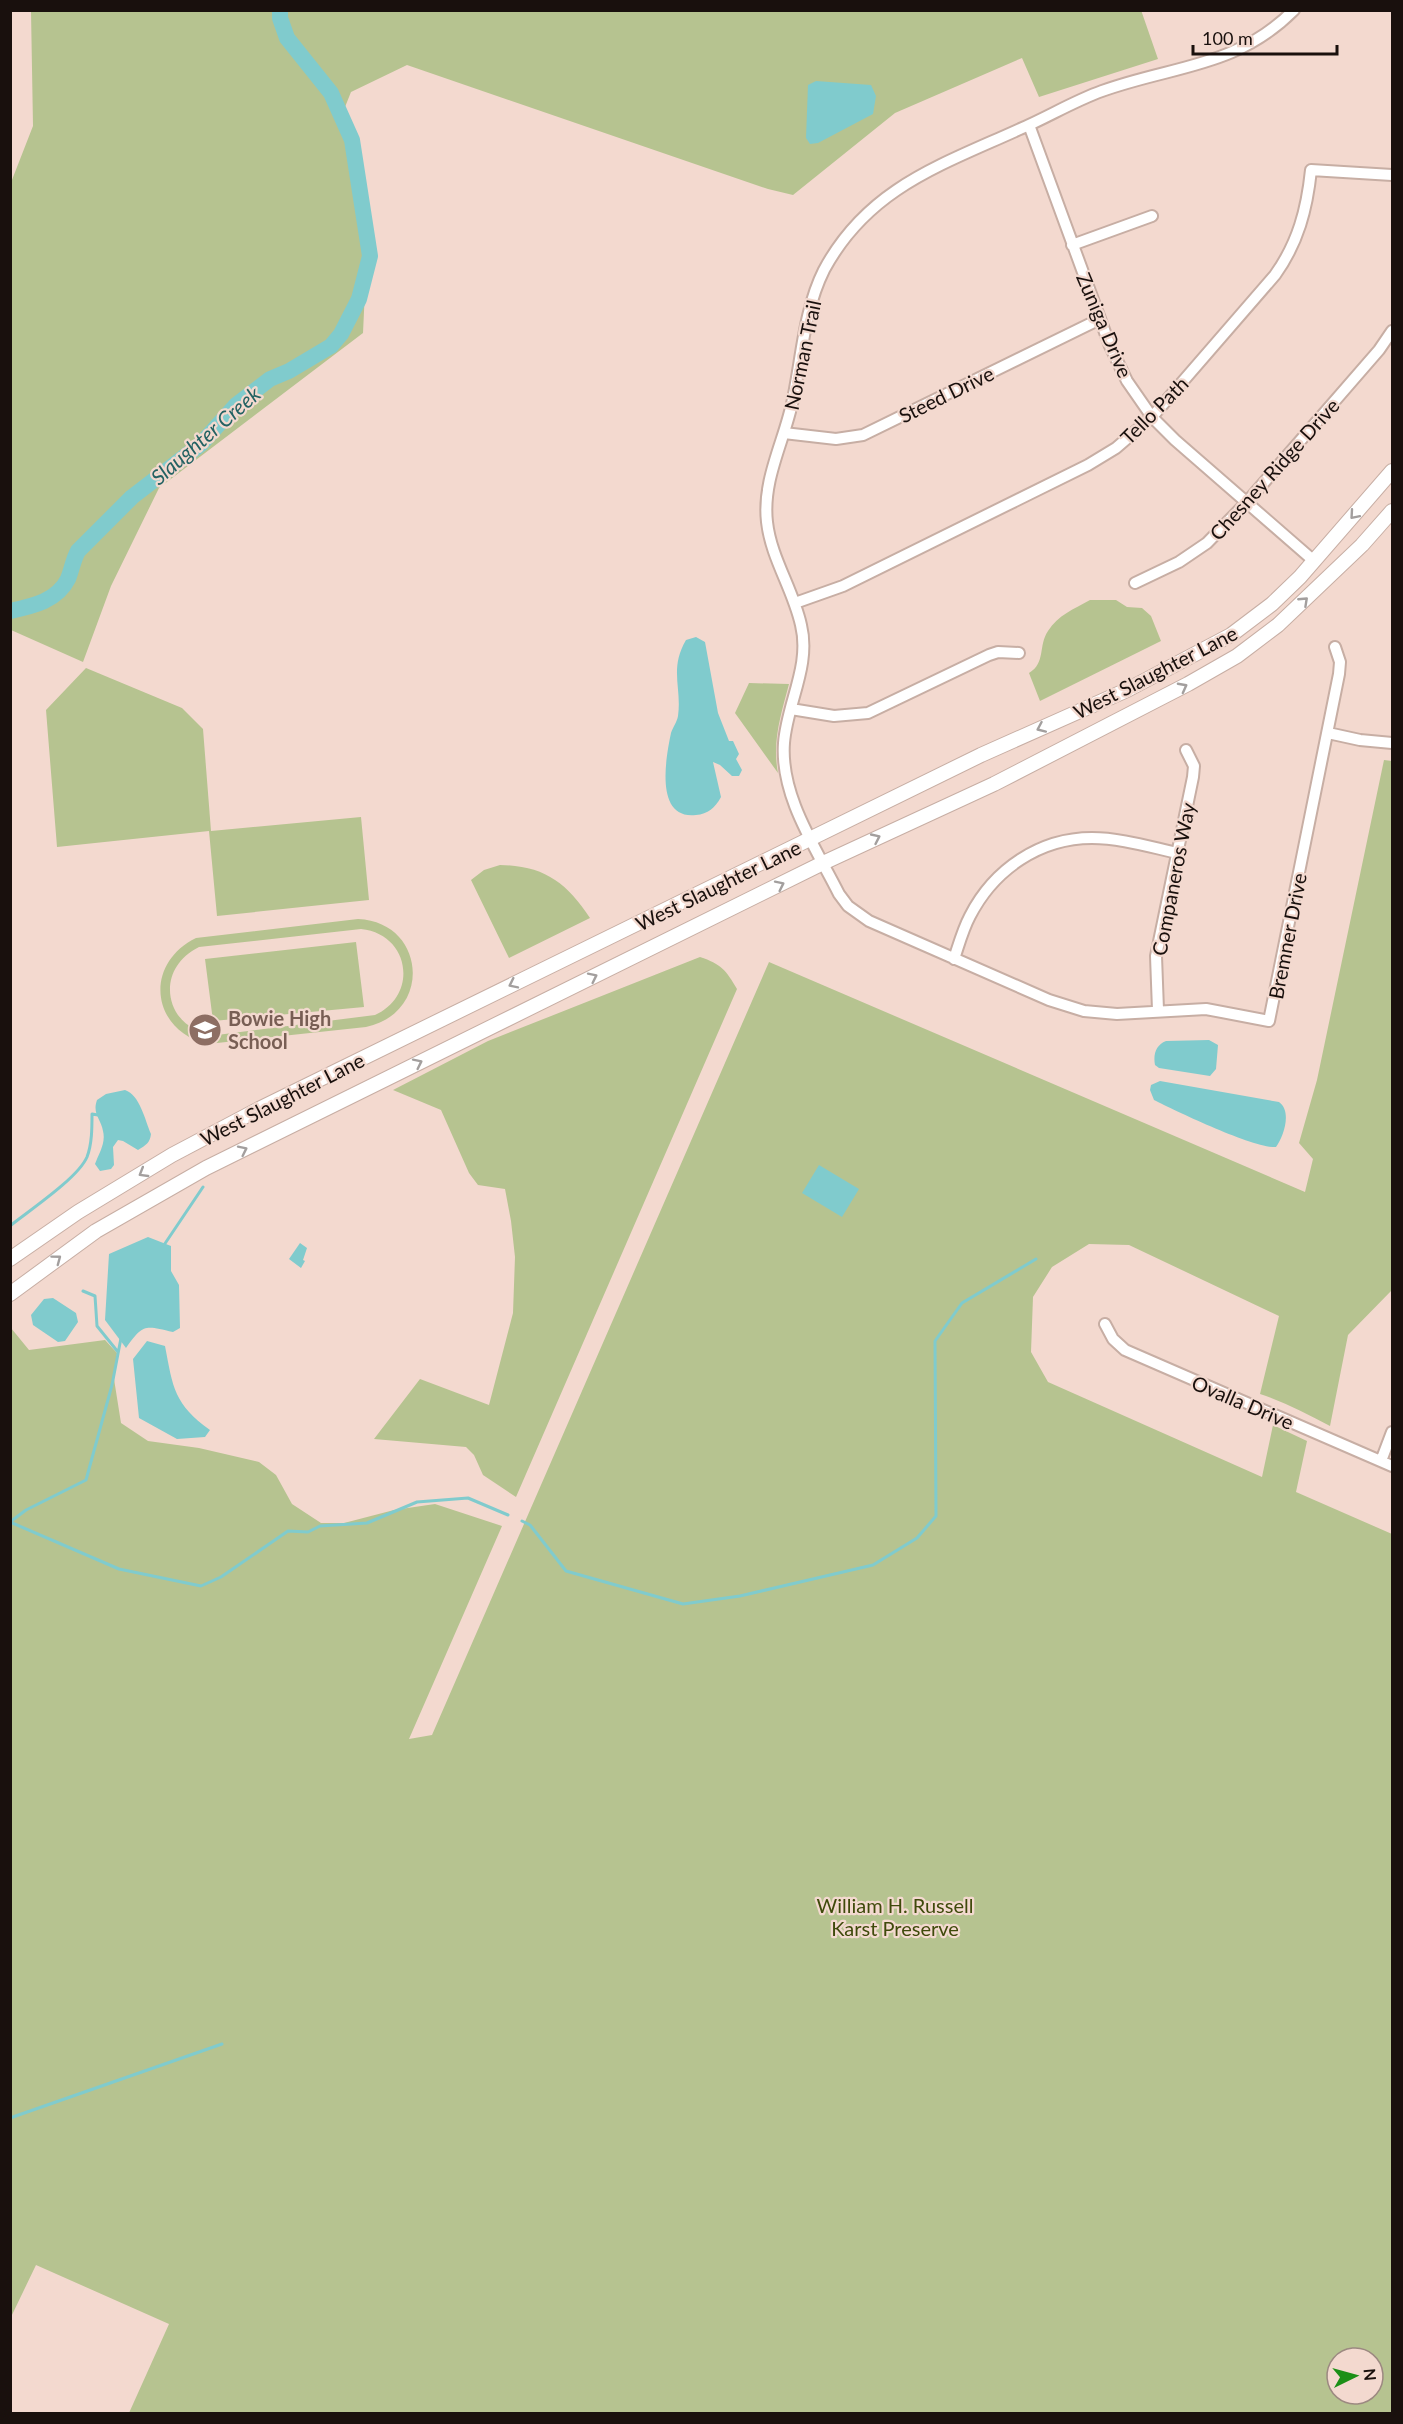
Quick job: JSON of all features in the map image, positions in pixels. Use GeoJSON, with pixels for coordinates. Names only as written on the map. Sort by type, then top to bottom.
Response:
{"type":"FeatureCollection","features":[{"type":"Feature","properties":{"kind":"main road","name":"West Slaughter Lane"},"geometry":{"type":"LineString","coordinates":[[10,1259],[78,1212],[259,1109],[812,840],[981,755],[1137,685],[1231,635],[1272,604],[1314,561],[1392,471]]}},
{"type":"Feature","properties":{"kind":"main road","name":"West Slaughter Lane"},"geometry":{"type":"LineString","coordinates":[[10,1294],[96,1231],[206,1168],[823,863],[994,784],[1146,706],[1237,656],[1278,625],[1362,545],[1392,511]]}},
{"type":"Feature","properties":{"kind":"main road"},"geometry":{"type":"LineString","coordinates":[[1137,685],[1146,706]]}},
{"type":"Feature","properties":{"kind":"main road"},"geometry":{"type":"LineString","coordinates":[[194,1144],[206,1168]]}},
{"type":"Feature","properties":{"kind":"street","name":"Norman Trail"},"geometry":{"type":"LineString","coordinates":[[823,863],[790,794],[786,777],[784,742],[803,658],[803,638],[795,603],[770,539],[767,521],[767,491],[793,401],[811,304],[823,272],[847,235],[871,209],[900,186],[930,169],[1106,90],[1224,57],[1261,38],[1294,10]]}},
{"type":"Feature","properties":{"kind":"street","name":"Zuniga Drive"},"geometry":{"type":"LineString","coordinates":[[1029,125],[1100,319],[1127,381],[1152,417],[1314,561]]}},
{"type":"Feature","properties":{"kind":"street","name":"Tello Path"},"geometry":{"type":"LineString","coordinates":[[795,603],[843,585],[1088,465],[1116,448],[1152,417],[1286,260],[1305,213],[1311,170],[1392,175]]}},
{"type":"Feature","properties":{"kind":"street"},"geometry":{"type":"LineString","coordinates":[[1072,245],[1152,216]]}},
{"type":"Feature","properties":{"kind":"street","name":"Steed Drive"},"geometry":{"type":"LineString","coordinates":[[784,433],[836,439],[863,435],[1100,319]]}},
{"type":"Feature","properties":{"kind":"street","name":"Chesney Ridge Drive"},"geometry":{"type":"LineString","coordinates":[[1135,583],[1200,549],[1247,502],[1392,332]]}},
{"type":"Feature","properties":{"kind":"street","name":"Bremner Drive"},"geometry":{"type":"LineString","coordinates":[[823,863],[839,894],[858,914],[1049,1000],[1084,1011],[1117,1014],[1206,1009],[1269,1021],[1340,674],[1340,662],[1335,647]]}},
{"type":"Feature","properties":{"kind":"street"},"geometry":{"type":"LineString","coordinates":[[791,708],[834,716],[868,713],[988,655],[998,652],[1019,653]]}},
{"type":"Feature","properties":{"kind":"street"},"geometry":{"type":"LineString","coordinates":[[1328,733],[1392,744]]}},
{"type":"Feature","properties":{"kind":"street","name":"Companeros Way"},"geometry":{"type":"LineString","coordinates":[[1158,1010],[1156,956],[1193,777],[1194,766],[1186,750]]}},
{"type":"Feature","properties":{"kind":"street"},"geometry":{"type":"LineString","coordinates":[[954,959],[969,917],[984,893],[1008,868],[1037,849],[1072,840],[1092,838],[1178,853]]}},
{"type":"Feature","properties":{"kind":"street","name":"Ovalla Drive"},"geometry":{"type":"LineString","coordinates":[[1106,1324],[1113,1339],[1125,1350],[1392,1466]]}},
{"type":"Feature","properties":{"kind":"street"},"geometry":{"type":"LineString","coordinates":[[1380,1461],[1392,1432]]}},
{"type":"Feature","properties":{"kind":"green space"},"geometry":{"type":"Polygon","coordinates":[[[1141,10],[1158,59],[1039,97],[1022,58],[895,113],[793,195],[768,189],[407,65],[351,92],[341,117],[367,247],[363,333],[159,488],[111,586],[83,662],[11,630],[10,185],[33,126],[31,11],[1141,10]]]}},
{"type":"Feature","properties":{"kind":"green space"},"geometry":{"type":"Polygon","coordinates":[[[1090,600],[1116,600],[1127,607],[1142,608],[1151,616],[1161,641],[1040,701],[1029,673],[1038,664],[1045,637],[1052,625],[1061,617],[1090,600]]]}},
{"type":"Feature","properties":{"kind":"green space"},"geometry":{"type":"Polygon","coordinates":[[[86,668],[182,708],[203,729],[211,831],[361,817],[369,900],[217,916],[209,831],[57,847],[46,710],[86,668]]]}},
{"type":"Feature","properties":{"kind":"green space"},"geometry":{"type":"Polygon","coordinates":[[[749,683],[789,684],[777,739],[778,773],[735,713],[749,683]]]}},
{"type":"Feature","properties":{"kind":"green space","name":"William H. Russell Karst Preserve"},"geometry":{"type":"Polygon","coordinates":[[[1384,760],[1392,761],[1392,1290],[1348,1335],[1330,1426],[1287,1404],[1260,1394],[1279,1316],[1129,1245],[1089,1244],[1052,1267],[1033,1297],[1031,1352],[1048,1382],[1262,1477],[1273,1425],[1307,1441],[1296,1492],[1392,1534],[1392,2413],[129,2413],[169,2324],[36,2265],[11,2317],[11,1328],[29,1350],[105,1340],[117,1353],[114,1379],[121,1423],[148,1441],[199,1448],[259,1462],[276,1475],[292,1504],[321,1523],[344,1523],[394,1510],[435,1504],[502,1526],[409,1739],[432,1735],[769,962],[1305,1192],[1313,1159],[1299,1143],[1317,1080],[1384,760]]]}},
{"type":"Feature","properties":{"kind":"green space"},"geometry":{"type":"Polygon","coordinates":[[[500,865],[529,869],[552,878],[572,895],[590,918],[509,958],[471,880],[484,870],[500,865]]]}},
{"type":"Feature","properties":{"kind":"green space"},"geometry":{"type":"Polygon","coordinates":[[[358,919],[381,924],[397,935],[408,951],[413,969],[411,987],[403,1005],[388,1018],[366,1027],[208,1044],[189,1037],[175,1026],[165,1012],[161,996],[161,980],[168,964],[179,949],[196,938],[358,919]],[[361,929],[199,947],[184,957],[175,970],[170,984],[171,998],[176,1012],[186,1023],[199,1031],[217,1035],[375,1015],[389,1006],[398,994],[403,980],[403,966],[399,953],[390,942],[377,933],[361,929]]]}},
{"type":"Feature","properties":{"kind":"green space"},"geometry":{"type":"Polygon","coordinates":[[[356,942],[364,1007],[213,1021],[205,959],[356,942]]]}},
{"type":"Feature","properties":{"kind":"green space"},"geometry":{"type":"Polygon","coordinates":[[[700,957],[722,968],[737,989],[516,1497],[483,1475],[474,1455],[466,1447],[374,1439],[420,1379],[489,1405],[513,1313],[515,1257],[505,1189],[478,1185],[469,1173],[441,1110],[393,1090],[488,1041],[700,957]]]}},
{"type":"Feature","properties":{"kind":"water"},"geometry":{"type":"Polygon","coordinates":[[[816,81],[871,85],[876,96],[873,114],[818,143],[810,144],[806,138],[808,85],[816,81]]]}},
{"type":"Feature","properties":{"kind":"water"},"geometry":{"type":"Polygon","coordinates":[[[696,637],[705,642],[718,713],[729,741],[733,741],[739,754],[736,759],[742,770],[739,776],[732,776],[713,762],[721,797],[711,810],[696,815],[683,814],[674,808],[668,798],[666,771],[671,733],[678,716],[678,660],[686,640],[696,637]]]}},
{"type":"Feature","properties":{"kind":"water"},"geometry":{"type":"Polygon","coordinates":[[[1209,1040],[1218,1045],[1216,1069],[1210,1076],[1159,1068],[1155,1065],[1156,1050],[1166,1041],[1209,1040]]]}},
{"type":"Feature","properties":{"kind":"water"},"geometry":{"type":"Polygon","coordinates":[[[1160,1081],[1279,1102],[1283,1106],[1286,1117],[1279,1142],[1276,1147],[1251,1142],[1154,1100],[1150,1090],[1151,1085],[1160,1081]]]}},
{"type":"Feature","properties":{"kind":"water"},"geometry":{"type":"Polygon","coordinates":[[[125,1090],[138,1102],[151,1134],[150,1140],[138,1150],[118,1140],[113,1147],[114,1165],[111,1169],[100,1171],[95,1164],[102,1148],[104,1135],[96,1113],[97,1100],[106,1094],[125,1090]]]}},
{"type":"Feature","properties":{"kind":"water"},"geometry":{"type":"Polygon","coordinates":[[[819,1165],[859,1189],[842,1217],[802,1193],[819,1165]]]}},
{"type":"Feature","properties":{"kind":"water"},"geometry":{"type":"Polygon","coordinates":[[[148,1237],[171,1246],[171,1271],[179,1285],[180,1328],[173,1332],[145,1328],[136,1334],[126,1348],[105,1320],[109,1254],[148,1237]]]}},
{"type":"Feature","properties":{"kind":"water"},"geometry":{"type":"Polygon","coordinates":[[[300,1243],[307,1248],[303,1260],[305,1261],[301,1268],[289,1259],[300,1243]]]}},
{"type":"Feature","properties":{"kind":"water"},"geometry":{"type":"Polygon","coordinates":[[[53,1298],[76,1313],[78,1322],[65,1341],[58,1342],[33,1325],[31,1315],[44,1299],[53,1298]]]}},
{"type":"Feature","properties":{"kind":"water"},"geometry":{"type":"Polygon","coordinates":[[[147,1341],[165,1346],[177,1394],[189,1412],[210,1430],[205,1437],[177,1439],[139,1418],[133,1359],[147,1341]]]}},
{"type":"Feature","properties":{"kind":"waterway","name":"Slaughter Creek"},"geometry":{"type":"LineString","coordinates":[[10,611],[36,604],[58,593],[68,579],[78,551],[132,497],[201,444],[236,405],[270,379],[289,371],[331,346],[341,334],[359,299],[370,256],[352,140],[331,93],[287,38],[280,18],[280,10]]}},
{"type":"Feature","properties":{"kind":"waterway"},"geometry":{"type":"LineString","coordinates":[[10,1226],[64,1184],[82,1165],[90,1147],[92,1114],[98,1115]]}},
{"type":"Feature","properties":{"kind":"waterway"},"geometry":{"type":"LineString","coordinates":[[164,1245],[203,1187]]}},
{"type":"Feature","properties":{"kind":"waterway"},"geometry":{"type":"LineString","coordinates":[[522,1521],[530,1525],[566,1571],[683,1604],[740,1596],[873,1565],[917,1538],[936,1516],[935,1341],[962,1303],[1036,1259]]}},
{"type":"Feature","properties":{"kind":"waterway"},"geometry":{"type":"LineString","coordinates":[[83,1291],[95,1296],[97,1326],[118,1352]]}},
{"type":"Feature","properties":{"kind":"waterway"},"geometry":{"type":"LineString","coordinates":[[121,1338],[112,1385],[86,1480],[26,1510],[10,1522],[119,1569],[201,1586],[221,1577],[288,1531],[308,1532],[320,1526],[367,1523],[417,1502],[468,1498],[508,1515]]}},
{"type":"Feature","properties":{"kind":"waterway"},"geometry":{"type":"LineString","coordinates":[[10,2118],[222,2044]]}},
{"type":"Feature","properties":{"kind":"place","name":"Bowie High School"},"geometry":{"type":"Point","coordinates":[205,1030]}}]}
